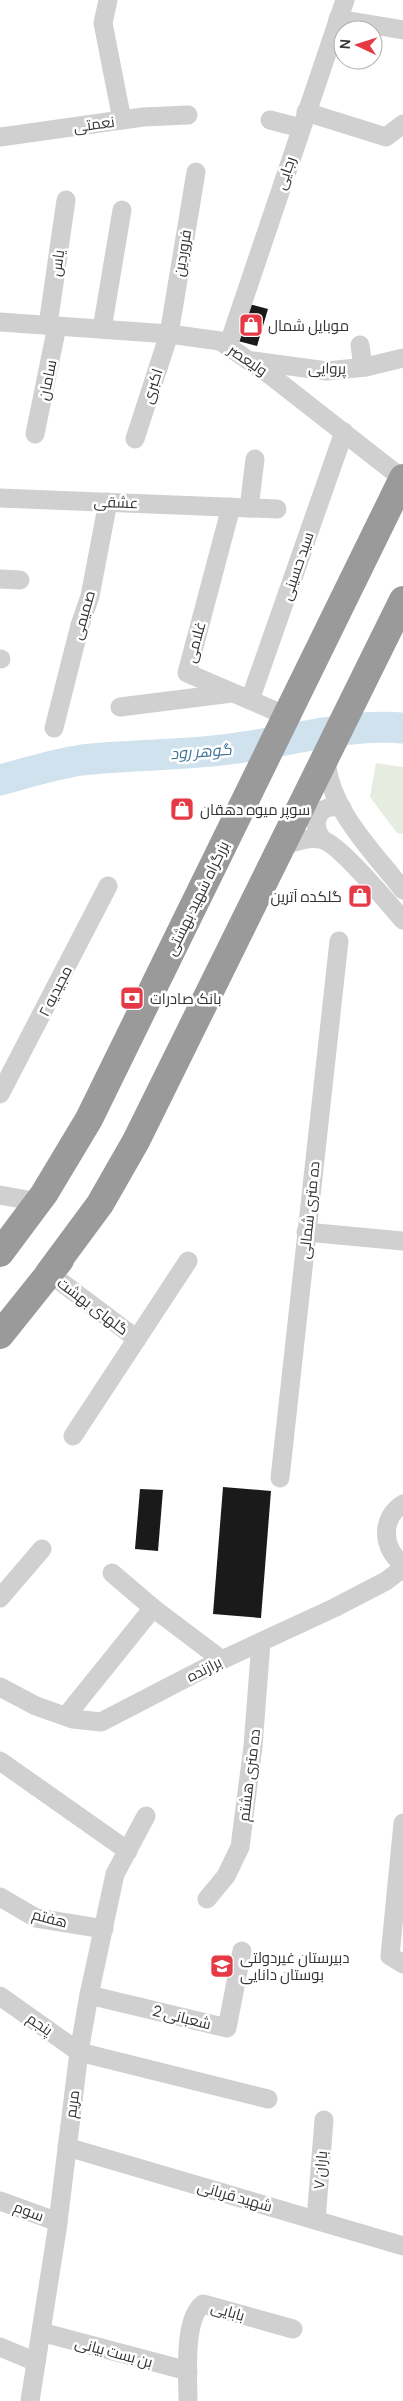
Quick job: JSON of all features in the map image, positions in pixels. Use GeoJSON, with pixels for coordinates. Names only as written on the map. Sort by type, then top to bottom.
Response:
{"type":"FeatureCollection","features":[{"type":"Feature","properties":{"kind":"highway","name":"بزرگراه شهید بهشتی"},"geometry":{"type":"LineString","coordinates":[[0,1253],[39,1202],[89,1119],[239,813],[284,709],[403,478]]}},
{"type":"Feature","properties":{"kind":"highway"},"geometry":{"type":"LineString","coordinates":[[0,1335],[54,1267],[100,1204],[130,1153],[403,600]]}},
{"type":"Feature","properties":{"kind":"street"},"geometry":{"type":"LineString","coordinates":[[108,0],[103,23],[122,120]]}},
{"type":"Feature","properties":{"kind":"street","name":"رجایی"},"geometry":{"type":"LineString","coordinates":[[228,346],[345,0]]}},
{"type":"Feature","properties":{"kind":"street"},"geometry":{"type":"LineString","coordinates":[[338,19],[403,30]]}},
{"type":"Feature","properties":{"kind":"street","name":"نعمتی"},"geometry":{"type":"LineString","coordinates":[[0,137],[122,120],[188,115]]}},
{"type":"Feature","properties":{"kind":"street"},"geometry":{"type":"LineString","coordinates":[[270,120],[303,120],[386,137],[403,124]]}},
{"type":"Feature","properties":{"kind":"street","name":"فروردین"},"geometry":{"type":"LineString","coordinates":[[169,334],[196,172]]}},
{"type":"Feature","properties":{"kind":"street","name":"یاس"},"geometry":{"type":"LineString","coordinates":[[52,326],[66,200]]}},
{"type":"Feature","properties":{"kind":"street"},"geometry":{"type":"LineString","coordinates":[[102,329],[122,210]]}},
{"type":"Feature","properties":{"kind":"street","name":"ولیعصر"},"geometry":{"type":"LineString","coordinates":[[0,322],[169,334],[220,341],[250,361],[403,478]]}},
{"type":"Feature","properties":{"kind":"street","name":"سامان"},"geometry":{"type":"LineString","coordinates":[[35,434],[52,326]]}},
{"type":"Feature","properties":{"kind":"street","name":"اکبری"},"geometry":{"type":"LineString","coordinates":[[135,439],[169,334]]}},
{"type":"Feature","properties":{"kind":"street"},"geometry":{"type":"LineString","coordinates":[[360,345],[364,367]]}},
{"type":"Feature","properties":{"kind":"street","name":"پروایی"},"geometry":{"type":"LineString","coordinates":[[250,361],[327,371],[364,367],[403,358]]}},
{"type":"Feature","properties":{"kind":"street","name":"سید حسینی"},"geometry":{"type":"LineString","coordinates":[[242,696],[344,432]]}},
{"type":"Feature","properties":{"kind":"street"},"geometry":{"type":"LineString","coordinates":[[240,507],[255,459]]}},
{"type":"Feature","properties":{"kind":"street","name":"عشقی"},"geometry":{"type":"LineString","coordinates":[[0,498],[277,509]]}},
{"type":"Feature","properties":{"kind":"street","name":"صمیمی"},"geometry":{"type":"LineString","coordinates":[[54,728],[80,625],[90,596],[108,502]]}},
{"type":"Feature","properties":{"kind":"street","name":"غلامی"},"geometry":{"type":"LineString","coordinates":[[240,507],[187,673],[242,696],[284,709]]}},
{"type":"Feature","properties":{"kind":"street"},"geometry":{"type":"LineString","coordinates":[[0,579],[20,580]]}},
{"type":"Feature","properties":{"kind":"street"},"geometry":{"type":"LineString","coordinates":[[120,707],[242,696]]}},
{"type":"Feature","properties":{"kind":"street"},"geometry":{"type":"LineString","coordinates":[[326,757],[326,767],[338,800],[403,890]]}},
{"type":"Feature","properties":{"kind":"street"},"geometry":{"type":"LineString","coordinates":[[338,800],[319,814],[315,822],[316,831],[322,838],[341,852],[403,920]]}},
{"type":"Feature","properties":{"kind":"street"},"geometry":{"type":"LineString","coordinates":[[282,846],[303,840],[322,838]]}},
{"type":"Feature","properties":{"kind":"street","name":"مجیدیه ۲"},"geometry":{"type":"LineString","coordinates":[[0,1094],[108,886]]}},
{"type":"Feature","properties":{"kind":"street","name":"ده متری شمالی"},"geometry":{"type":"LineString","coordinates":[[280,1478],[339,941]]}},
{"type":"Feature","properties":{"kind":"street"},"geometry":{"type":"LineString","coordinates":[[0,1195],[39,1202]]}},
{"type":"Feature","properties":{"kind":"street"},"geometry":{"type":"LineString","coordinates":[[306,1232],[403,1241]]}},
{"type":"Feature","properties":{"kind":"street"},"geometry":{"type":"LineString","coordinates":[[73,1436],[188,1261]]}},
{"type":"Feature","properties":{"kind":"street","name":"گلهای بهشت"},"geometry":{"type":"LineString","coordinates":[[54,1267],[137,1339]]}},
{"type":"Feature","properties":{"kind":"street"},"geometry":{"type":"LineString","coordinates":[[403,1504],[391,1516],[386,1527],[386,1539],[390,1550],[403,1564]]}},
{"type":"Feature","properties":{"kind":"street"},"geometry":{"type":"LineString","coordinates":[[0,1598],[42,1549]]}},
{"type":"Feature","properties":{"kind":"street","name":"برازنده"},"geometry":{"type":"LineString","coordinates":[[0,1687],[36,1706],[66,1716],[101,1722],[222,1660],[343,1604],[386,1581],[403,1568]]}},
{"type":"Feature","properties":{"kind":"street"},"geometry":{"type":"LineString","coordinates":[[112,1573],[153,1608],[222,1660]]}},
{"type":"Feature","properties":{"kind":"street"},"geometry":{"type":"LineString","coordinates":[[66,1716],[153,1608]]}},
{"type":"Feature","properties":{"kind":"street","name":"ده متری هشتم"},"geometry":{"type":"LineString","coordinates":[[207,1899],[226,1876],[240,1847],[253,1746],[261,1642]]}},
{"type":"Feature","properties":{"kind":"street"},"geometry":{"type":"LineString","coordinates":[[0,1760],[128,1851]]}},
{"type":"Feature","properties":{"kind":"street","name":"مریم"},"geometry":{"type":"LineString","coordinates":[[30,2401],[58,2222],[79,2052],[89,1995],[115,1874],[146,1816]]}},
{"type":"Feature","properties":{"kind":"street"},"geometry":{"type":"LineString","coordinates":[[403,1823],[390,1956],[403,1964]]}},
{"type":"Feature","properties":{"kind":"street","name":"هفتم"},"geometry":{"type":"LineString","coordinates":[[0,1897],[36,1918],[104,1929]]}},
{"type":"Feature","properties":{"kind":"street","name":"شعبانی 2"},"geometry":{"type":"LineString","coordinates":[[89,1995],[227,2028],[242,1951]]}},
{"type":"Feature","properties":{"kind":"street","name":"پنجم"},"geometry":{"type":"LineString","coordinates":[[1,2000],[79,2052]]}},
{"type":"Feature","properties":{"kind":"street"},"geometry":{"type":"LineString","coordinates":[[79,2052],[268,2100]]}},
{"type":"Feature","properties":{"kind":"street","name":"باران ۷"},"geometry":{"type":"LineString","coordinates":[[316,2220],[324,2120]]}},
{"type":"Feature","properties":{"kind":"street","name":"شهید قربانی"},"geometry":{"type":"LineString","coordinates":[[67,2147],[403,2246]]}},
{"type":"Feature","properties":{"kind":"street","name":"سوم"},"geometry":{"type":"LineString","coordinates":[[0,2201],[58,2222]]}},
{"type":"Feature","properties":{"kind":"street","name":"بابایی"},"geometry":{"type":"LineString","coordinates":[[188,2401],[190,2329],[196,2309],[203,2304],[293,2330]]}},
{"type":"Feature","properties":{"kind":"street","name":"بن بست بیانی"},"geometry":{"type":"LineString","coordinates":[[41,2332],[188,2372]]}},
{"type":"Feature","properties":{"kind":"street"},"geometry":{"type":"LineString","coordinates":[[0,2347],[36,2362]]}},
{"type":"Feature","properties":{"kind":"shaded area"},"geometry":{"type":"Polygon","coordinates":[[[376,763],[403,767],[403,834],[397,833],[370,797],[376,763]]]}},
{"type":"Feature","properties":{"kind":"building","name":"موبایل شمال"},"geometry":{"type":"Polygon","coordinates":[[[245,303],[268,309],[257,346],[234,340],[245,303]]]}},
{"type":"Feature","properties":{"kind":"building"},"geometry":{"type":"Polygon","coordinates":[[[223,1487],[271,1491],[261,1618],[213,1614],[223,1487]]]}},
{"type":"Feature","properties":{"kind":"building"},"geometry":{"type":"Polygon","coordinates":[[[140,1489],[163,1490],[158,1551],[135,1549],[140,1489]]]}},
{"type":"Feature","properties":{"kind":"waterway","name":"گوهر رود"},"geometry":{"type":"LineString","coordinates":[[0,780],[51,766],[82,760],[218,751],[340,730],[382,727],[403,728]]}},
{"type":"Feature","properties":{"kind":"place","name":"موبایل شمال"},"geometry":{"type":"Point","coordinates":[251,325]}},
{"type":"Feature","properties":{"kind":"place","name":"سوپر میوه دهقان"},"geometry":{"type":"Point","coordinates":[182,809]}},
{"type":"Feature","properties":{"kind":"place","name":"گلکده آترین"},"geometry":{"type":"Point","coordinates":[360,896]}},
{"type":"Feature","properties":{"kind":"place","name":"بانک صادرات"},"geometry":{"type":"Point","coordinates":[132,998]}},
{"type":"Feature","properties":{"kind":"place","name":"دبیرستان غیردولتی بوستان دانایی"},"geometry":{"type":"Point","coordinates":[222,1966]}}]}
